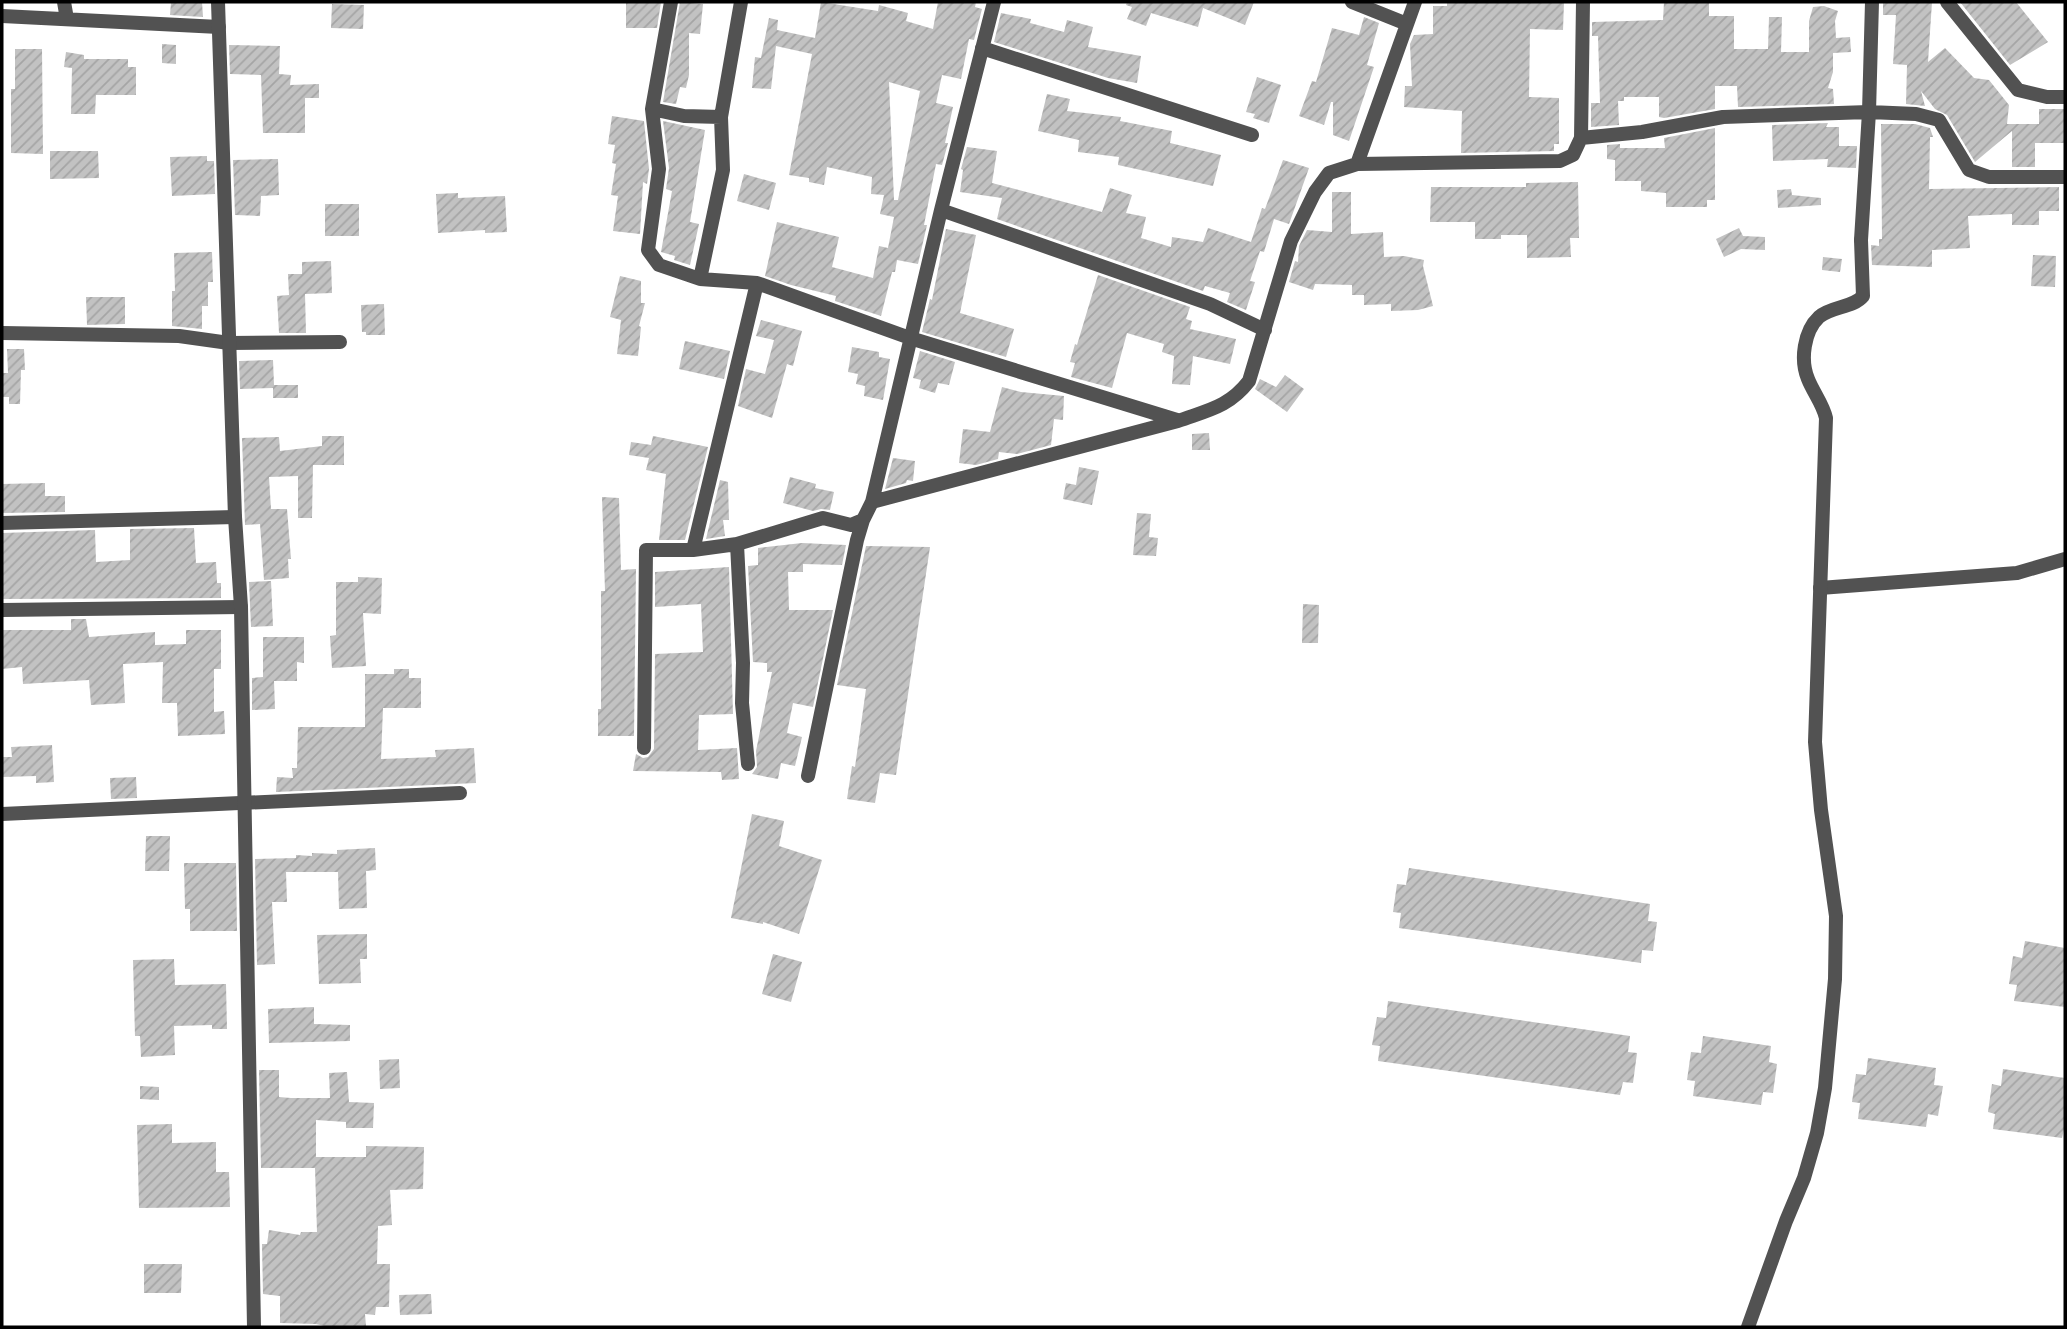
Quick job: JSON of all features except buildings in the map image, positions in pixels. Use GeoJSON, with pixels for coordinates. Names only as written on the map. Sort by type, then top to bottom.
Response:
{"type":"FeatureCollection","features":[{"type":"Feature","properties":{"kind":"street"},"geometry":{"type":"LineString","coordinates":[[64,2],[67,19]]}},
{"type":"Feature","properties":{"kind":"street"},"geometry":{"type":"LineString","coordinates":[[218,2],[235,517],[241,607],[254,1327]]}},
{"type":"Feature","properties":{"kind":"street"},"geometry":{"type":"LineString","coordinates":[[671,2],[652,109],[659,169],[648,250],[659,265],[699,279],[757,283],[910,338],[1178,421]]}},
{"type":"Feature","properties":{"kind":"street"},"geometry":{"type":"LineString","coordinates":[[699,279],[723,170],[721,117],[741,2]]}},
{"type":"Feature","properties":{"kind":"street"},"geometry":{"type":"LineString","coordinates":[[808,776],[863,520],[872,502],[941,210],[994,2]]}},
{"type":"Feature","properties":{"kind":"street"},"geometry":{"type":"LineString","coordinates":[[1352,2],[1407,24]]}},
{"type":"Feature","properties":{"kind":"street"},"geometry":{"type":"LineString","coordinates":[[1357,164],[1415,2]]}},
{"type":"Feature","properties":{"kind":"street"},"geometry":{"type":"LineString","coordinates":[[872,502],[1178,421],[1221,406],[1238,395],[1249,381],[1291,241],[1315,192],[1329,173],[1357,164],[1560,160],[1573,155],[1581,138],[1583,2]]}},
{"type":"Feature","properties":{"kind":"street"},"geometry":{"type":"LineString","coordinates":[[1748,1327],[1804,1178],[1817,1133],[1825,1088],[1837,948],[1833,886],[1816,765],[1825,418],[1824,409],[1805,372],[1804,348],[1810,329],[1821,316],[1857,302],[1863,296],[1861,240],[1872,2]]}},
{"type":"Feature","properties":{"kind":"street"},"geometry":{"type":"LineString","coordinates":[[1947,2],[2018,90],[2047,97],[2065,97]]}},
{"type":"Feature","properties":{"kind":"street"},"geometry":{"type":"LineString","coordinates":[[6,12],[67,19],[219,27]]}},
{"type":"Feature","properties":{"kind":"street"},"geometry":{"type":"LineString","coordinates":[[982,48],[1252,135]]}},
{"type":"Feature","properties":{"kind":"street"},"geometry":{"type":"LineString","coordinates":[[652,109],[684,116],[721,117]]}},
{"type":"Feature","properties":{"kind":"street"},"geometry":{"type":"LineString","coordinates":[[1581,138],[1642,132],[1723,117],[1869,112],[1916,114],[1939,120],[1969,170],[1989,177],[2065,177]]}},
{"type":"Feature","properties":{"kind":"street"},"geometry":{"type":"LineString","coordinates":[[941,210],[1210,304],[1265,330]]}},
{"type":"Feature","properties":{"kind":"street"},"geometry":{"type":"LineString","coordinates":[[692,550],[757,283]]}},
{"type":"Feature","properties":{"kind":"street"},"geometry":{"type":"LineString","coordinates":[[2,333],[179,336],[229,343],[340,342]]}},
{"type":"Feature","properties":{"kind":"street"},"geometry":{"type":"LineString","coordinates":[[2,523],[235,517]]}},
{"type":"Feature","properties":{"kind":"street"},"geometry":{"type":"LineString","coordinates":[[643,748],[646,550],[692,550],[737,544],[823,518],[851,525],[863,520]]}},
{"type":"Feature","properties":{"kind":"street"},"geometry":{"type":"LineString","coordinates":[[737,544],[743,663],[742,703],[748,764]]}},
{"type":"Feature","properties":{"kind":"street"},"geometry":{"type":"LineString","coordinates":[[1820,588],[2017,573],[2065,559]]}},
{"type":"Feature","properties":{"kind":"street"},"geometry":{"type":"LineString","coordinates":[[2,610],[241,607]]}},
{"type":"Feature","properties":{"kind":"street"},"geometry":{"type":"LineString","coordinates":[[2,814],[245,805],[460,793]]}}]}
